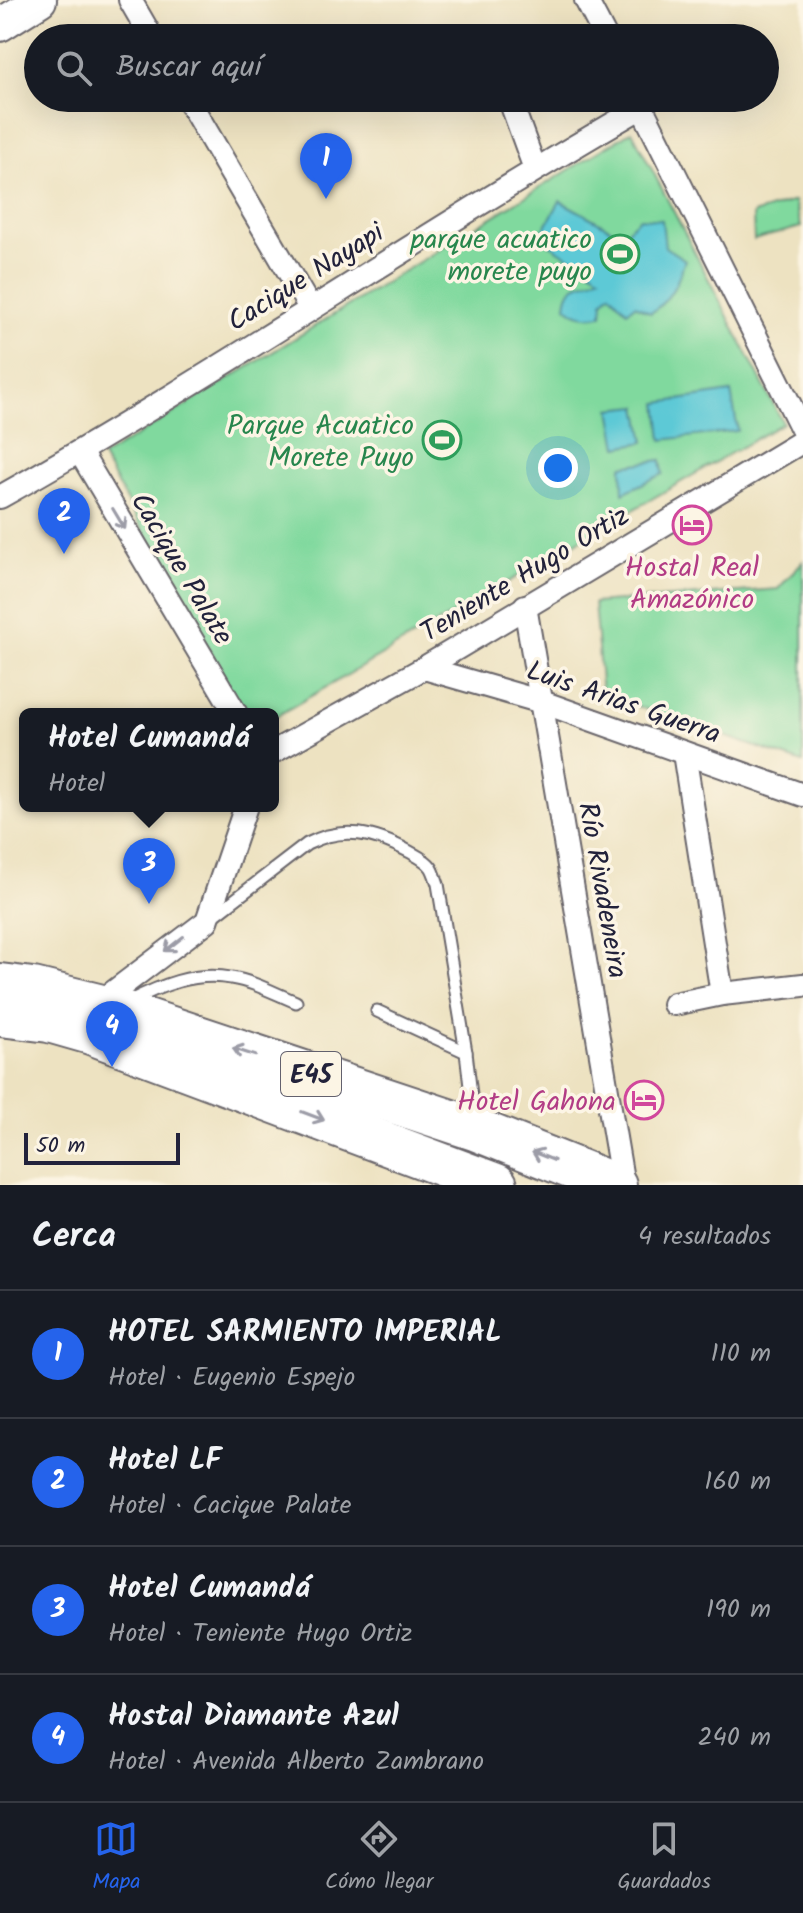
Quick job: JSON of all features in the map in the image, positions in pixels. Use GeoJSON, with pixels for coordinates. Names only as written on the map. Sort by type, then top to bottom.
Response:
{"type":"FeatureCollection","features":[{"type":"Feature","properties":{"kind":"highway","name":"E45"},"geometry":{"type":"LineString","coordinates":[[0,985],[33,989],[97,1019],[478,1164],[615,1185]]}},
{"type":"Feature","properties":{"kind":"highway","name":"E45"},"geometry":{"type":"LineString","coordinates":[[0,1015],[49,1021],[97,1019]]}},
{"type":"Feature","properties":{"kind":"main road"},"geometry":{"type":"LineString","coordinates":[[0,25],[40,0]]}},
{"type":"Feature","properties":{"kind":"street"},"geometry":{"type":"LineString","coordinates":[[130,0],[144,24]]}},
{"type":"Feature","properties":{"kind":"street"},"geometry":{"type":"LineString","coordinates":[[586,0],[599,24]]}},
{"type":"Feature","properties":{"kind":"street"},"geometry":{"type":"LineString","coordinates":[[195,112],[310,308]]}},
{"type":"Feature","properties":{"kind":"street"},"geometry":{"type":"LineString","coordinates":[[514,112],[535,169]]}},
{"type":"Feature","properties":{"kind":"street","name":"Cacique Nayapi"},"geometry":{"type":"LineString","coordinates":[[0,497],[80,452],[624,112]]}},
{"type":"Feature","properties":{"kind":"street"},"geometry":{"type":"LineString","coordinates":[[645,112],[803,431]]}},
{"type":"Feature","properties":{"kind":"street","name":"Teniente Hugo Ortiz"},"geometry":{"type":"LineString","coordinates":[[279,749],[424,668],[803,441]]}},
{"type":"Feature","properties":{"kind":"street","name":"Cacique Palate"},"geometry":{"type":"LineString","coordinates":[[80,452],[232,708]]}},
{"type":"Feature","properties":{"kind":"street","name":"Río Rivadeneira"},"geometry":{"type":"LineString","coordinates":[[525,606],[623,1185]]}},
{"type":"Feature","properties":{"kind":"street","name":"Luis Arias Guerra"},"geometry":{"type":"LineString","coordinates":[[424,668],[542,702],[803,795]]}},
{"type":"Feature","properties":{"kind":"street"},"geometry":{"type":"LineString","coordinates":[[684,753],[722,994]]}},
{"type":"Feature","properties":{"kind":"street"},"geometry":{"type":"LineString","coordinates":[[97,1019],[207,921],[244,812]]}},
{"type":"Feature","properties":{"kind":"street"},"geometry":{"type":"LineString","coordinates":[[674,1004],[722,994],[803,985]]}},
{"type":"Feature","properties":{"kind":"lane"},"geometry":{"type":"LineString","coordinates":[[207,921],[307,844],[324,835],[372,835],[392,842],[430,866],[438,884],[466,1052],[478,1164]]}},
{"type":"Feature","properties":{"kind":"lane"},"geometry":{"type":"LineString","coordinates":[[97,1019],[161,985],[201,976],[233,978],[296,1002]]}},
{"type":"Feature","properties":{"kind":"lane"},"geometry":{"type":"LineString","coordinates":[[377,1011],[466,1052]]}},
{"type":"Feature","properties":{"kind":"green space","name":"Parque Acuatico Morete Puyo"},"geometry":{"type":"Polygon","coordinates":[[[632,131],[783,423],[279,715],[279,708],[241,708],[102,457],[632,131]]]}},
{"type":"Feature","properties":{"kind":"green space"},"geometry":{"type":"Polygon","coordinates":[[[794,201],[801,227],[754,240],[753,214],[794,201]]]}},
{"type":"Feature","properties":{"kind":"green space"},"geometry":{"type":"Polygon","coordinates":[[[803,561],[803,763],[602,694],[594,603],[778,589],[803,561]]]}},
{"type":"Feature","properties":{"kind":"water","name":"parque acuatico morete puyo"},"geometry":{"type":"Polygon","coordinates":[[[560,201],[622,235],[640,218],[662,220],[665,247],[685,260],[664,302],[651,313],[635,305],[627,311],[610,293],[603,301],[602,315],[578,314],[570,310],[566,306],[570,291],[600,276],[539,238],[560,201]]]}},
{"type":"Feature","properties":{"kind":"water"},"geometry":{"type":"Polygon","coordinates":[[[731,392],[738,431],[662,440],[658,403],[731,392]]]}},
{"type":"Feature","properties":{"kind":"water"},"geometry":{"type":"Polygon","coordinates":[[[638,406],[645,442],[618,447],[611,409],[638,406]]]}},
{"type":"Feature","properties":{"kind":"water"},"geometry":{"type":"Polygon","coordinates":[[[661,460],[663,474],[623,493],[622,466],[661,460]]]}},
{"type":"Feature","properties":{"kind":"place","name":"HOTEL SARMIENTO IMPERIAL"},"geometry":{"type":"Point","coordinates":[326,199]}},
{"type":"Feature","properties":{"kind":"place","name":"parque acuatico morete puyo"},"geometry":{"type":"Point","coordinates":[620,254]}},
{"type":"Feature","properties":{"kind":"place","name":"Parque Acuatico Morete Puyo"},"geometry":{"type":"Point","coordinates":[442,440]}},
{"type":"Feature","properties":{"kind":"place","name":"Hostal Real Amazónico"},"geometry":{"type":"Point","coordinates":[692,525]}},
{"type":"Feature","properties":{"kind":"place","name":"Hotel LF"},"geometry":{"type":"Point","coordinates":[64,554]}},
{"type":"Feature","properties":{"kind":"place","name":"Hotel Cumandá"},"geometry":{"type":"Point","coordinates":[149,904]}},
{"type":"Feature","properties":{"kind":"place","name":"Hostal Diamante Azul"},"geometry":{"type":"Point","coordinates":[112,1067]}},
{"type":"Feature","properties":{"kind":"place","name":"Hotel Gahona"},"geometry":{"type":"Point","coordinates":[644,1100]}}]}
